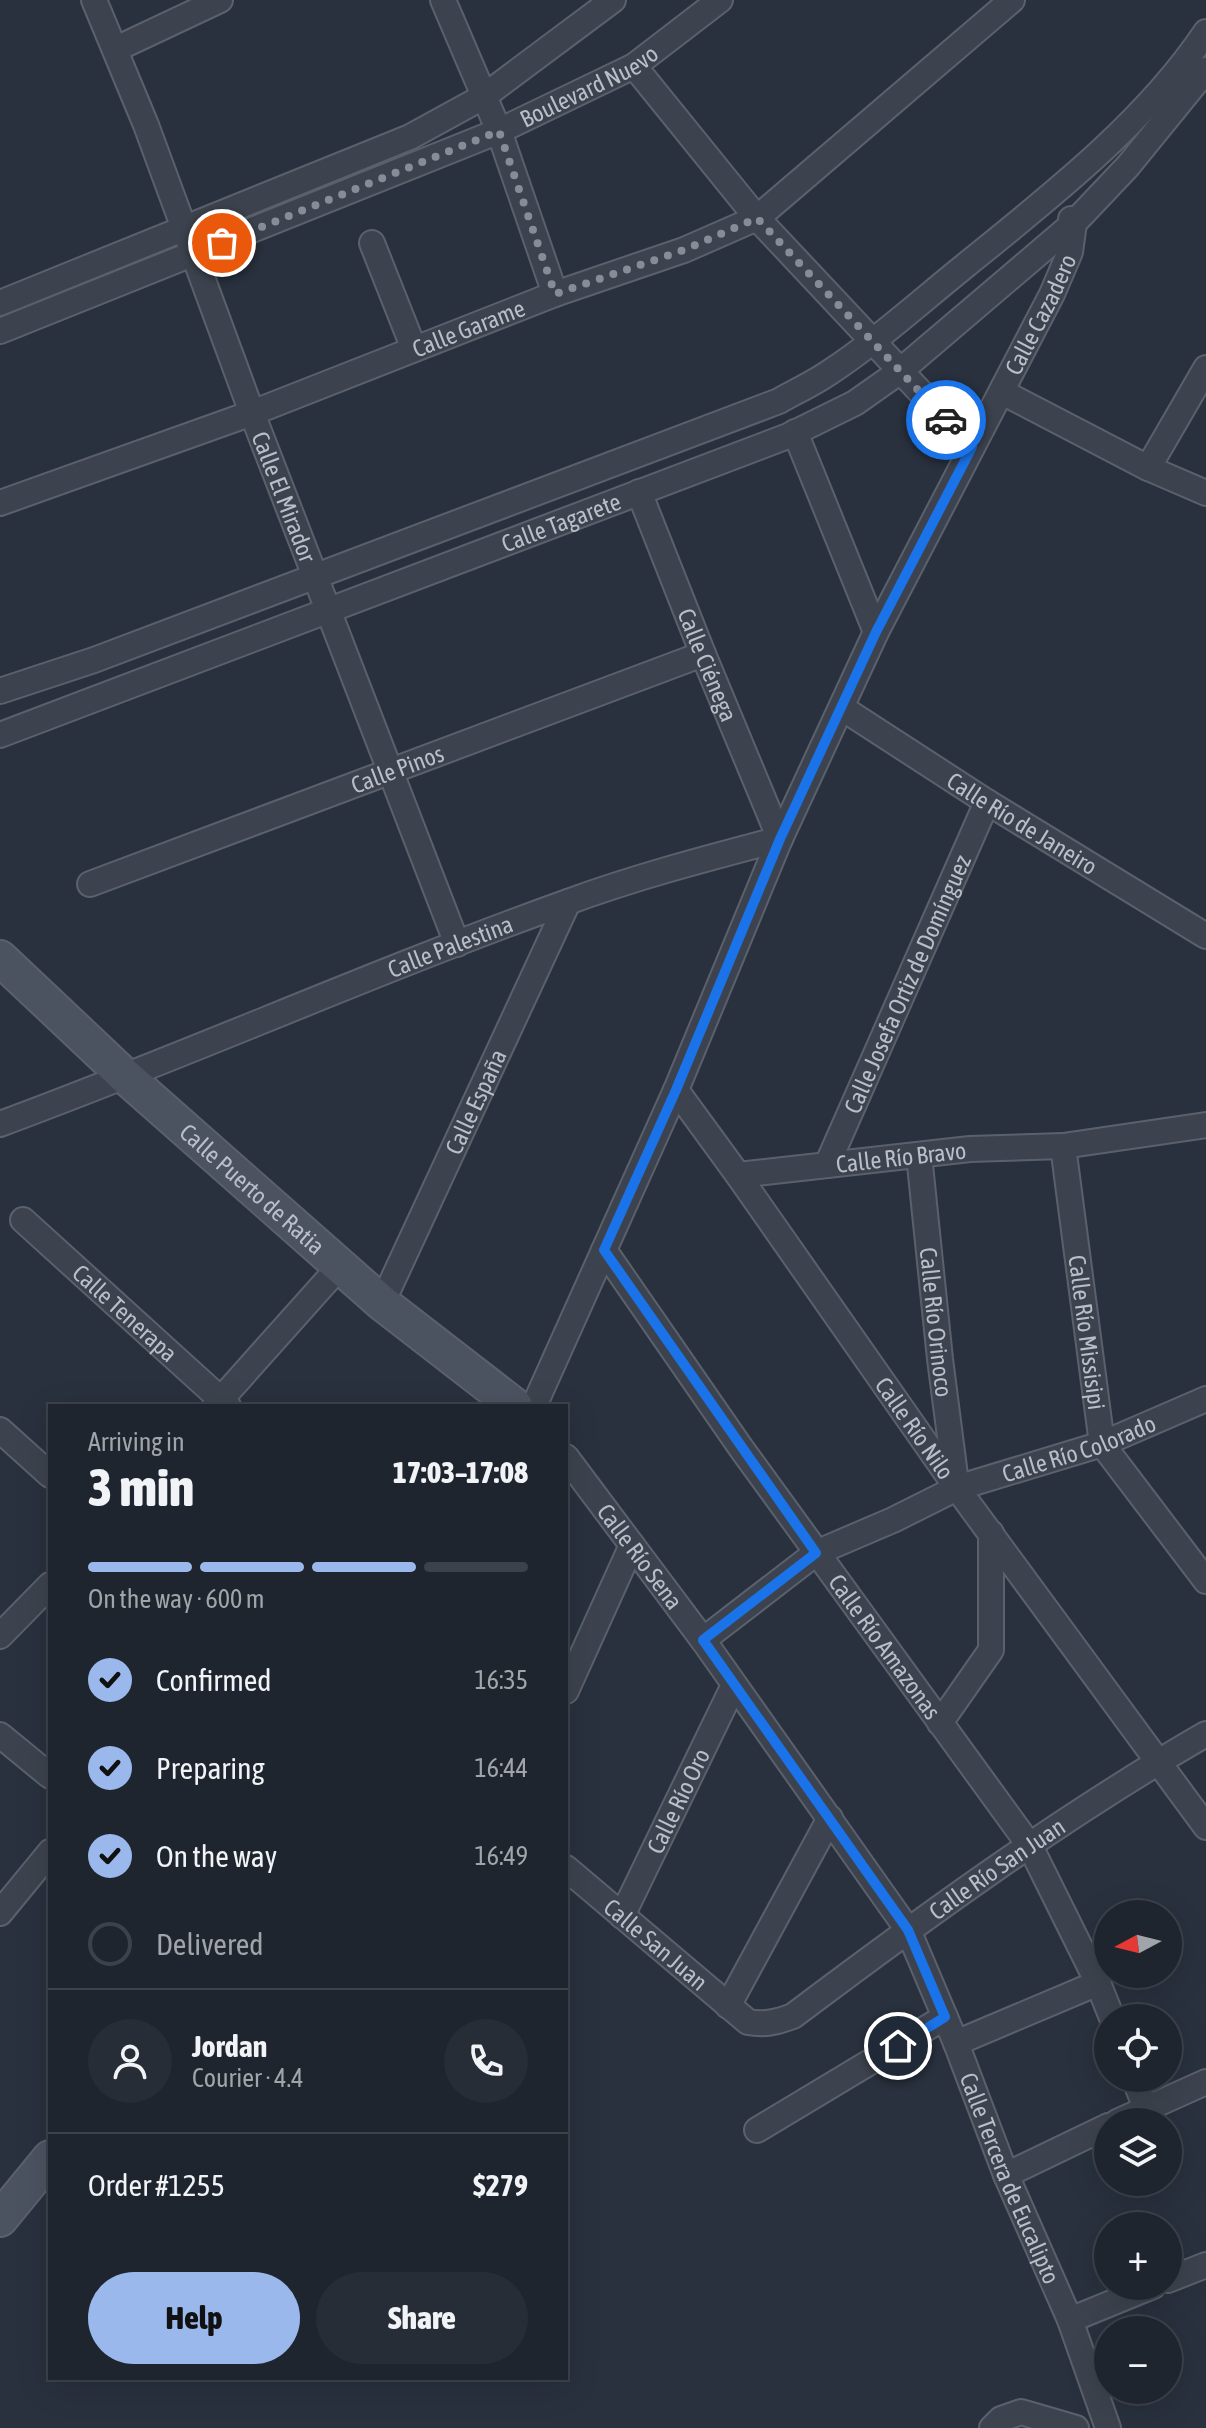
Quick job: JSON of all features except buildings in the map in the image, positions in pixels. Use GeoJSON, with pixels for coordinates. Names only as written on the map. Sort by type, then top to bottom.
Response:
{"type":"FeatureCollection","features":[{"type":"Feature","properties":{"kind":"street","name":"Calle El Mirador"},"geometry":{"type":"LineString","coordinates":[[94,0],[116,49],[252,413],[457,944]]}},
{"type":"Feature","properties":{"kind":"street"},"geometry":{"type":"LineString","coordinates":[[116,49],[220,0]]}},
{"type":"Feature","properties":{"kind":"street"},"geometry":{"type":"LineString","coordinates":[[443,0],[499,131],[555,294]]}},
{"type":"Feature","properties":{"kind":"street","name":"Boulevard Nuevo"},"geometry":{"type":"LineString","coordinates":[[0,331],[499,131],[634,66],[720,0]]}},
{"type":"Feature","properties":{"kind":"street","name":"Calle Garame"},"geometry":{"type":"LineString","coordinates":[[0,503],[252,413],[555,294],[684,250],[757,218],[1012,0]]}},
{"type":"Feature","properties":{"kind":"street","name":"Boulevard Nuevo"},"geometry":{"type":"LineString","coordinates":[[0,303],[410,137],[483,97],[611,1]]}},
{"type":"Feature","properties":{"kind":"street"},"geometry":{"type":"LineString","coordinates":[[1051,196],[1160,93],[1206,32]]}},
{"type":"Feature","properties":{"kind":"street"},"geometry":{"type":"LineString","coordinates":[[634,66],[757,218],[972,447]]}},
{"type":"Feature","properties":{"kind":"street","name":"Calle Cazadero"},"geometry":{"type":"LineString","coordinates":[[1074,223],[1128,166],[1206,70]]}},
{"type":"Feature","properties":{"kind":"street","name":"Calle Cazadero"},"geometry":{"type":"LineString","coordinates":[[535,1404],[676,1090],[780,839],[876,632],[1064,267],[1074,238],[1074,223],[1051,196]]}},
{"type":"Feature","properties":{"kind":"street","name":"Calle Tagarete"},"geometry":{"type":"LineString","coordinates":[[4,682],[94,660],[779,401],[825,376],[872,342],[1051,196]]}},
{"type":"Feature","properties":{"kind":"street","name":"Calle Tagarete"},"geometry":{"type":"LineString","coordinates":[[0,735],[795,432],[855,403],[899,372],[1074,223]]}},
{"type":"Feature","properties":{"kind":"street"},"geometry":{"type":"LineString","coordinates":[[372,243],[414,349]]}},
{"type":"Feature","properties":{"kind":"street"},"geometry":{"type":"LineString","coordinates":[[1148,468],[1206,368]]}},
{"type":"Feature","properties":{"kind":"street"},"geometry":{"type":"LineString","coordinates":[[1002,392],[1148,468],[1206,493]]}},
{"type":"Feature","properties":{"kind":"street"},"geometry":{"type":"LineString","coordinates":[[795,432],[876,632]]}},
{"type":"Feature","properties":{"kind":"street","name":"Calle Ciénega"},"geometry":{"type":"LineString","coordinates":[[639,492],[780,839]]}},
{"type":"Feature","properties":{"kind":"street","name":"Calle Pinos"},"geometry":{"type":"LineString","coordinates":[[90,884],[703,654]]}},
{"type":"Feature","properties":{"kind":"street","name":"Calle Río de Janeiro"},"geometry":{"type":"LineString","coordinates":[[842,708],[987,802],[1206,936]]}},
{"type":"Feature","properties":{"kind":"street","name":"Calle Josefa Ortiz de Domínguez"},"geometry":{"type":"LineString","coordinates":[[827,1165],[987,802]]}},
{"type":"Feature","properties":{"kind":"street","name":"Calle Palestina"},"geometry":{"type":"LineString","coordinates":[[0,1124],[568,902],[780,839]]}},
{"type":"Feature","properties":{"kind":"street","name":"Calle España"},"geometry":{"type":"LineString","coordinates":[[382,1303],[568,902]]}},
{"type":"Feature","properties":{"kind":"street","name":"Calle Puerto de Ratia"},"geometry":{"type":"LineString","coordinates":[[0,958],[126,1077],[382,1303],[512,1404]]}},
{"type":"Feature","properties":{"kind":"street","name":"Calle Río Nilo"},"geometry":{"type":"LineString","coordinates":[[676,1090],[957,1488],[1206,1827]]}},
{"type":"Feature","properties":{"kind":"street","name":"Calle Río Bravo"},"geometry":{"type":"LineString","coordinates":[[738,1175],[970,1149],[1063,1146],[1206,1125]]}},
{"type":"Feature","properties":{"kind":"street","name":"Calle Río Missisipi"},"geometry":{"type":"LineString","coordinates":[[1063,1146],[1102,1444],[1206,1581]]}},
{"type":"Feature","properties":{"kind":"street","name":"Calle Río Orinoco"},"geometry":{"type":"LineString","coordinates":[[919,1155],[957,1488]]}},
{"type":"Feature","properties":{"kind":"street","name":"Calle Tenerapa"},"geometry":{"type":"LineString","coordinates":[[23,1220],[221,1404]]}},
{"type":"Feature","properties":{"kind":"street","name":"Calle Río Amazonas"},"geometry":{"type":"LineString","coordinates":[[604,1250],[816,1553],[1030,1846],[1094,1975]]}},
{"type":"Feature","properties":{"kind":"street"},"geometry":{"type":"LineString","coordinates":[[221,1404],[341,1265]]}},
{"type":"Feature","properties":{"kind":"street","name":"Calle Río Colorado"},"geometry":{"type":"LineString","coordinates":[[703,1640],[816,1553],[957,1488],[1102,1444],[1206,1399]]}},
{"type":"Feature","properties":{"kind":"street"},"geometry":{"type":"LineString","coordinates":[[0,1430],[48,1473]]}},
{"type":"Feature","properties":{"kind":"street","name":"Calle Río Sena"},"geometry":{"type":"LineString","coordinates":[[568,1460],[703,1640],[908,1930]]}},
{"type":"Feature","properties":{"kind":"street"},"geometry":{"type":"LineString","coordinates":[[940,1723],[991,1650],[991,1533]]}},
{"type":"Feature","properties":{"kind":"street"},"geometry":{"type":"LineString","coordinates":[[568,1687],[632,1545]]}},
{"type":"Feature","properties":{"kind":"street"},"geometry":{"type":"LineString","coordinates":[[0,1636],[48,1587]]}},
{"type":"Feature","properties":{"kind":"street","name":"Calle Río Oro"},"geometry":{"type":"LineString","coordinates":[[622,1916],[734,1685]]}},
{"type":"Feature","properties":{"kind":"street","name":"Calle Río San Juan"},"geometry":{"type":"LineString","coordinates":[[748,2022],[762,2024],[793,2016],[908,1930],[1030,1846],[1206,1734]]}},
{"type":"Feature","properties":{"kind":"street"},"geometry":{"type":"LineString","coordinates":[[0,1735],[48,1774]]}},
{"type":"Feature","properties":{"kind":"street"},"geometry":{"type":"LineString","coordinates":[[728,2006],[830,1818]]}},
{"type":"Feature","properties":{"kind":"street"},"geometry":{"type":"LineString","coordinates":[[0,1913],[48,1854]]}},
{"type":"Feature","properties":{"kind":"street","name":"Calle San Juan"},"geometry":{"type":"LineString","coordinates":[[568,1870],[748,2022]]}},
{"type":"Feature","properties":{"kind":"street","name":"Calle Tercera de Eucalipto"},"geometry":{"type":"LineString","coordinates":[[908,1930],[956,2043],[1006,2175],[1070,2320],[1108,2428]]}},
{"type":"Feature","properties":{"kind":"street"},"geometry":{"type":"LineString","coordinates":[[956,2043],[1094,1985]]}},
{"type":"Feature","properties":{"kind":"street"},"geometry":{"type":"LineString","coordinates":[[757,2130],[945,2017]]}},
{"type":"Feature","properties":{"kind":"street"},"geometry":{"type":"LineString","coordinates":[[1140,2092],[1146,2108],[1206,2082]]}},
{"type":"Feature","properties":{"kind":"street"},"geometry":{"type":"LineString","coordinates":[[1006,2175],[1094,2133]]}},
{"type":"Feature","properties":{"kind":"street"},"geometry":{"type":"LineString","coordinates":[[0,2219],[48,2160]]}},
{"type":"Feature","properties":{"kind":"street"},"geometry":{"type":"LineString","coordinates":[[1182,2274],[1206,2265]]}},
{"type":"Feature","properties":{"kind":"street"},"geometry":{"type":"LineString","coordinates":[[1070,2320],[1119,2300]]}},
{"type":"Feature","properties":{"kind":"street"},"geometry":{"type":"LineString","coordinates":[[992,2428],[1001,2419],[1021,2412],[1076,2428]]}},
{"type":"Feature","properties":{"kind":"way so far"},"geometry":{"type":"LineString","coordinates":[[222,243],[499,131],[555,294],[684,250],[757,218],[946,420]]}},
{"type":"Feature","properties":{"kind":"route"},"geometry":{"type":"LineString","coordinates":[[898,2046],[945,2017],[908,1930],[703,1640],[816,1553],[604,1250],[676,1090],[780,839],[876,632],[972,447],[946,420]]}}]}
